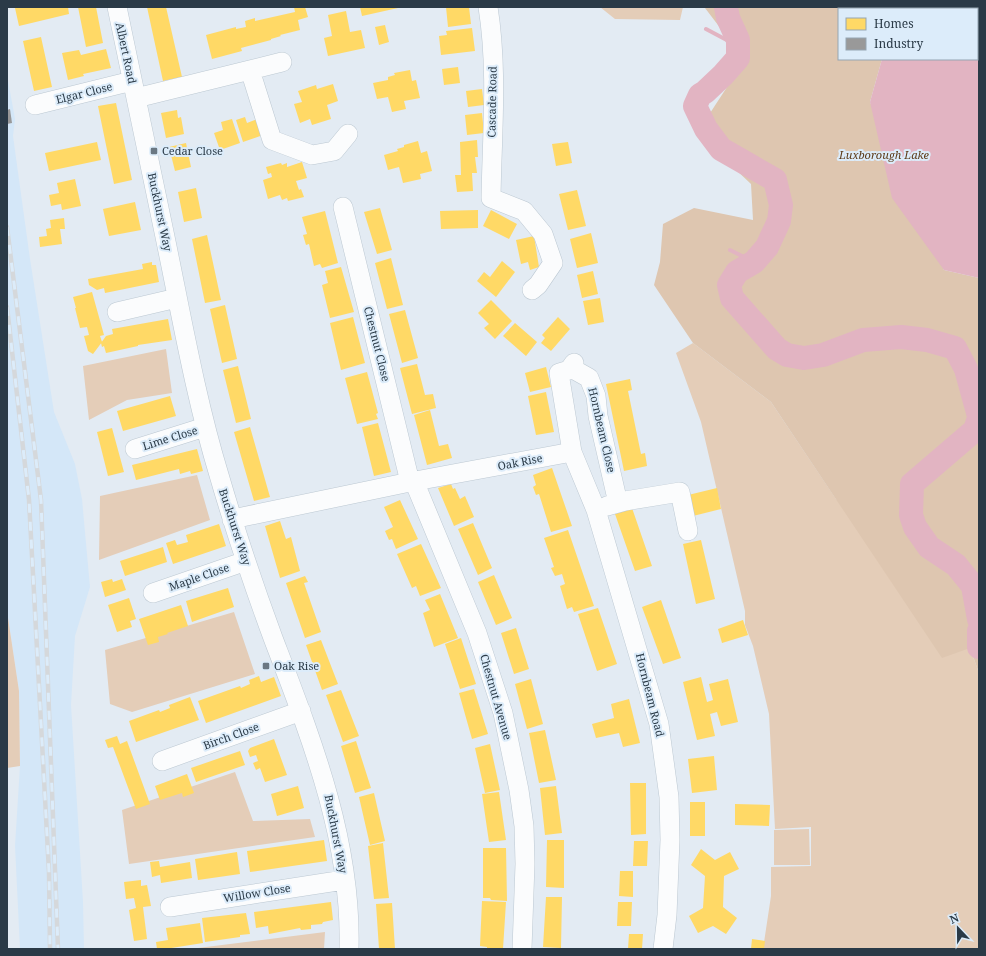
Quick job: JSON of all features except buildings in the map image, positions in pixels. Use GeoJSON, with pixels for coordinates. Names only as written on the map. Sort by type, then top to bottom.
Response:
{"type":"FeatureCollection","features":[{"type":"Feature","properties":{"kind":"street","name":"Albert Road"},"geometry":{"type":"LineString","coordinates":[[117,7],[134,90]]}},
{"type":"Feature","properties":{"kind":"street","name":"Cascade Road"},"geometry":{"type":"LineString","coordinates":[[488,7],[494,84],[491,198],[524,211],[543,234],[553,263],[538,285],[532,290]]}},
{"type":"Feature","properties":{"kind":"street"},"geometry":{"type":"LineString","coordinates":[[134,90],[250,70],[282,62]]}},
{"type":"Feature","properties":{"kind":"street"},"geometry":{"type":"LineString","coordinates":[[250,70],[272,140],[312,155],[334,151],[348,134]]}},
{"type":"Feature","properties":{"kind":"street","name":"Elgar Close"},"geometry":{"type":"LineString","coordinates":[[35,105],[134,90]]}},
{"type":"Feature","properties":{"kind":"street","name":"Buckhurst Way"},"geometry":{"type":"LineString","coordinates":[[134,90],[176,298],[205,427],[232,520],[272,635],[301,710],[326,788],[336,827],[348,909],[349,949]]}},
{"type":"Feature","properties":{"kind":"street","name":"Chestnut Close"},"geometry":{"type":"LineString","coordinates":[[343,207],[412,482]]}},
{"type":"Feature","properties":{"kind":"street"},"geometry":{"type":"LineString","coordinates":[[117,312],[176,298]]}},
{"type":"Feature","properties":{"kind":"street","name":"Hornbeam Close"},"geometry":{"type":"LineString","coordinates":[[572,452],[559,373],[572,366],[573,369],[589,378],[596,396],[598,416],[618,503]]}},
{"type":"Feature","properties":{"kind":"street","name":"Lime Close"},"geometry":{"type":"LineString","coordinates":[[134,449],[205,427]]}},
{"type":"Feature","properties":{"kind":"street","name":"Oak Rise"},"geometry":{"type":"LineString","coordinates":[[232,520],[412,482],[572,452]]}},
{"type":"Feature","properties":{"kind":"street","name":"Hornbeam Road"},"geometry":{"type":"LineString","coordinates":[[572,452],[596,510],[659,724],[669,797],[670,833],[667,915],[663,949]]}},
{"type":"Feature","properties":{"kind":"street","name":"Chestnut Avenue"},"geometry":{"type":"LineString","coordinates":[[412,482],[477,633],[503,713],[519,790],[524,826],[525,864],[522,949]]}},
{"type":"Feature","properties":{"kind":"street"},"geometry":{"type":"LineString","coordinates":[[596,510],[618,503],[680,492],[688,531]]}},
{"type":"Feature","properties":{"kind":"street","name":"Maple Close"},"geometry":{"type":"LineString","coordinates":[[153,593],[246,561]]}},
{"type":"Feature","properties":{"kind":"street","name":"Birch Close"},"geometry":{"type":"LineString","coordinates":[[162,761],[301,710]]}},
{"type":"Feature","properties":{"kind":"street","name":"Willow Close"},"geometry":{"type":"LineString","coordinates":[[170,907],[344,880]]}},
{"type":"Feature","properties":{"kind":"shaded area"},"geometry":{"type":"Polygon","coordinates":[[[600,7],[683,7],[680,20],[615,19],[600,7]]]}},
{"type":"Feature","properties":{"kind":"shaded area","name":"Luxborough Lake"},"geometry":{"type":"Polygon","coordinates":[[[979,7],[979,278],[944,270],[892,198],[870,102],[882,60],[978,60],[978,8],[940,8],[979,7]]]}},
{"type":"Feature","properties":{"kind":"shaded area"},"geometry":{"type":"Polygon","coordinates":[[[7,75],[15,119],[13,136],[30,259],[54,412],[75,464],[82,499],[90,587],[75,636],[71,705],[83,902],[84,949],[20,949],[15,846],[20,766],[19,691],[7,611],[7,75]]]}},
{"type":"Feature","properties":{"kind":"shaded area"},"geometry":{"type":"Polygon","coordinates":[[[693,343],[771,402],[836,499],[970,648],[979,673],[979,949],[763,949],[771,896],[771,867],[811,866],[811,827],[775,829],[769,714],[753,646],[745,625],[745,611],[701,422],[676,353],[693,343]]]}},
{"type":"Feature","properties":{"kind":"shaded area"},"geometry":{"type":"Polygon","coordinates":[[[166,349],[172,393],[127,400],[89,420],[83,366],[166,349]]]}},
{"type":"Feature","properties":{"kind":"shaded area"},"geometry":{"type":"Polygon","coordinates":[[[197,475],[210,520],[99,560],[100,496],[197,475]]]}},
{"type":"Feature","properties":{"kind":"shaded area"},"geometry":{"type":"Polygon","coordinates":[[[7,611],[19,691],[20,766],[7,768],[7,611]]]}},
{"type":"Feature","properties":{"kind":"shaded area"},"geometry":{"type":"Polygon","coordinates":[[[234,612],[255,674],[132,712],[110,704],[105,650],[234,612]]]}},
{"type":"Feature","properties":{"kind":"shaded area"},"geometry":{"type":"Polygon","coordinates":[[[235,772],[253,821],[310,819],[315,837],[129,864],[122,810],[235,772]]]}},
{"type":"Feature","properties":{"kind":"shaded area"},"geometry":{"type":"Polygon","coordinates":[[[809,829],[810,865],[774,865],[774,830],[809,829]]]}},
{"type":"Feature","properties":{"kind":"shaded area"},"geometry":{"type":"Polygon","coordinates":[[[325,932],[324,949],[190,949],[325,932]]]}},
{"type":"Feature","properties":{"kind":"green space"},"geometry":{"type":"Polygon","coordinates":[[[942,7],[838,8],[838,60],[882,60],[870,102],[944,270],[979,278],[979,673],[970,648],[942,658],[771,402],[693,343],[654,285],[660,262],[663,224],[694,208],[753,220],[751,184],[697,133],[731,81],[734,46],[705,8],[942,7]]]}},
{"type":"Feature","properties":{"kind":"waterway"},"geometry":{"type":"LineString","coordinates":[[726,7],[728,18],[738,40],[738,58],[723,75],[700,95],[695,106],[706,129],[721,149],[775,180],[781,205],[779,221],[767,247],[754,262],[737,272],[729,285],[732,298],[777,349],[787,355],[804,358],[823,355],[863,340],[901,337],[927,340],[955,348],[966,369],[979,416]]}},
{"type":"Feature","properties":{"kind":"waterway"},"geometry":{"type":"LineString","coordinates":[[706,29],[738,46]]}},
{"type":"Feature","properties":{"kind":"waterway"},"geometry":{"type":"LineString","coordinates":[[730,250],[754,262]]}},
{"type":"Feature","properties":{"kind":"waterway"},"geometry":{"type":"LineString","coordinates":[[979,418],[975,430],[912,484],[911,515],[915,527],[929,547],[956,565],[973,586],[979,619]]}},
{"type":"Feature","properties":{"kind":"waterway"},"geometry":{"type":"LineString","coordinates":[[979,631],[979,647]]}},
{"type":"Feature","properties":{"kind":"railway"},"geometry":{"type":"LineString","coordinates":[[7,227],[41,500],[58,949]]}},
{"type":"Feature","properties":{"kind":"railway"},"geometry":{"type":"LineString","coordinates":[[7,307],[29,500],[49,872],[50,949]]}},
{"type":"Feature","properties":{"kind":"place","name":"Cedar Close"},"geometry":{"type":"Point","coordinates":[154,151]}},
{"type":"Feature","properties":{"kind":"place","name":"Oak Rise"},"geometry":{"type":"Point","coordinates":[266,666]}}]}
